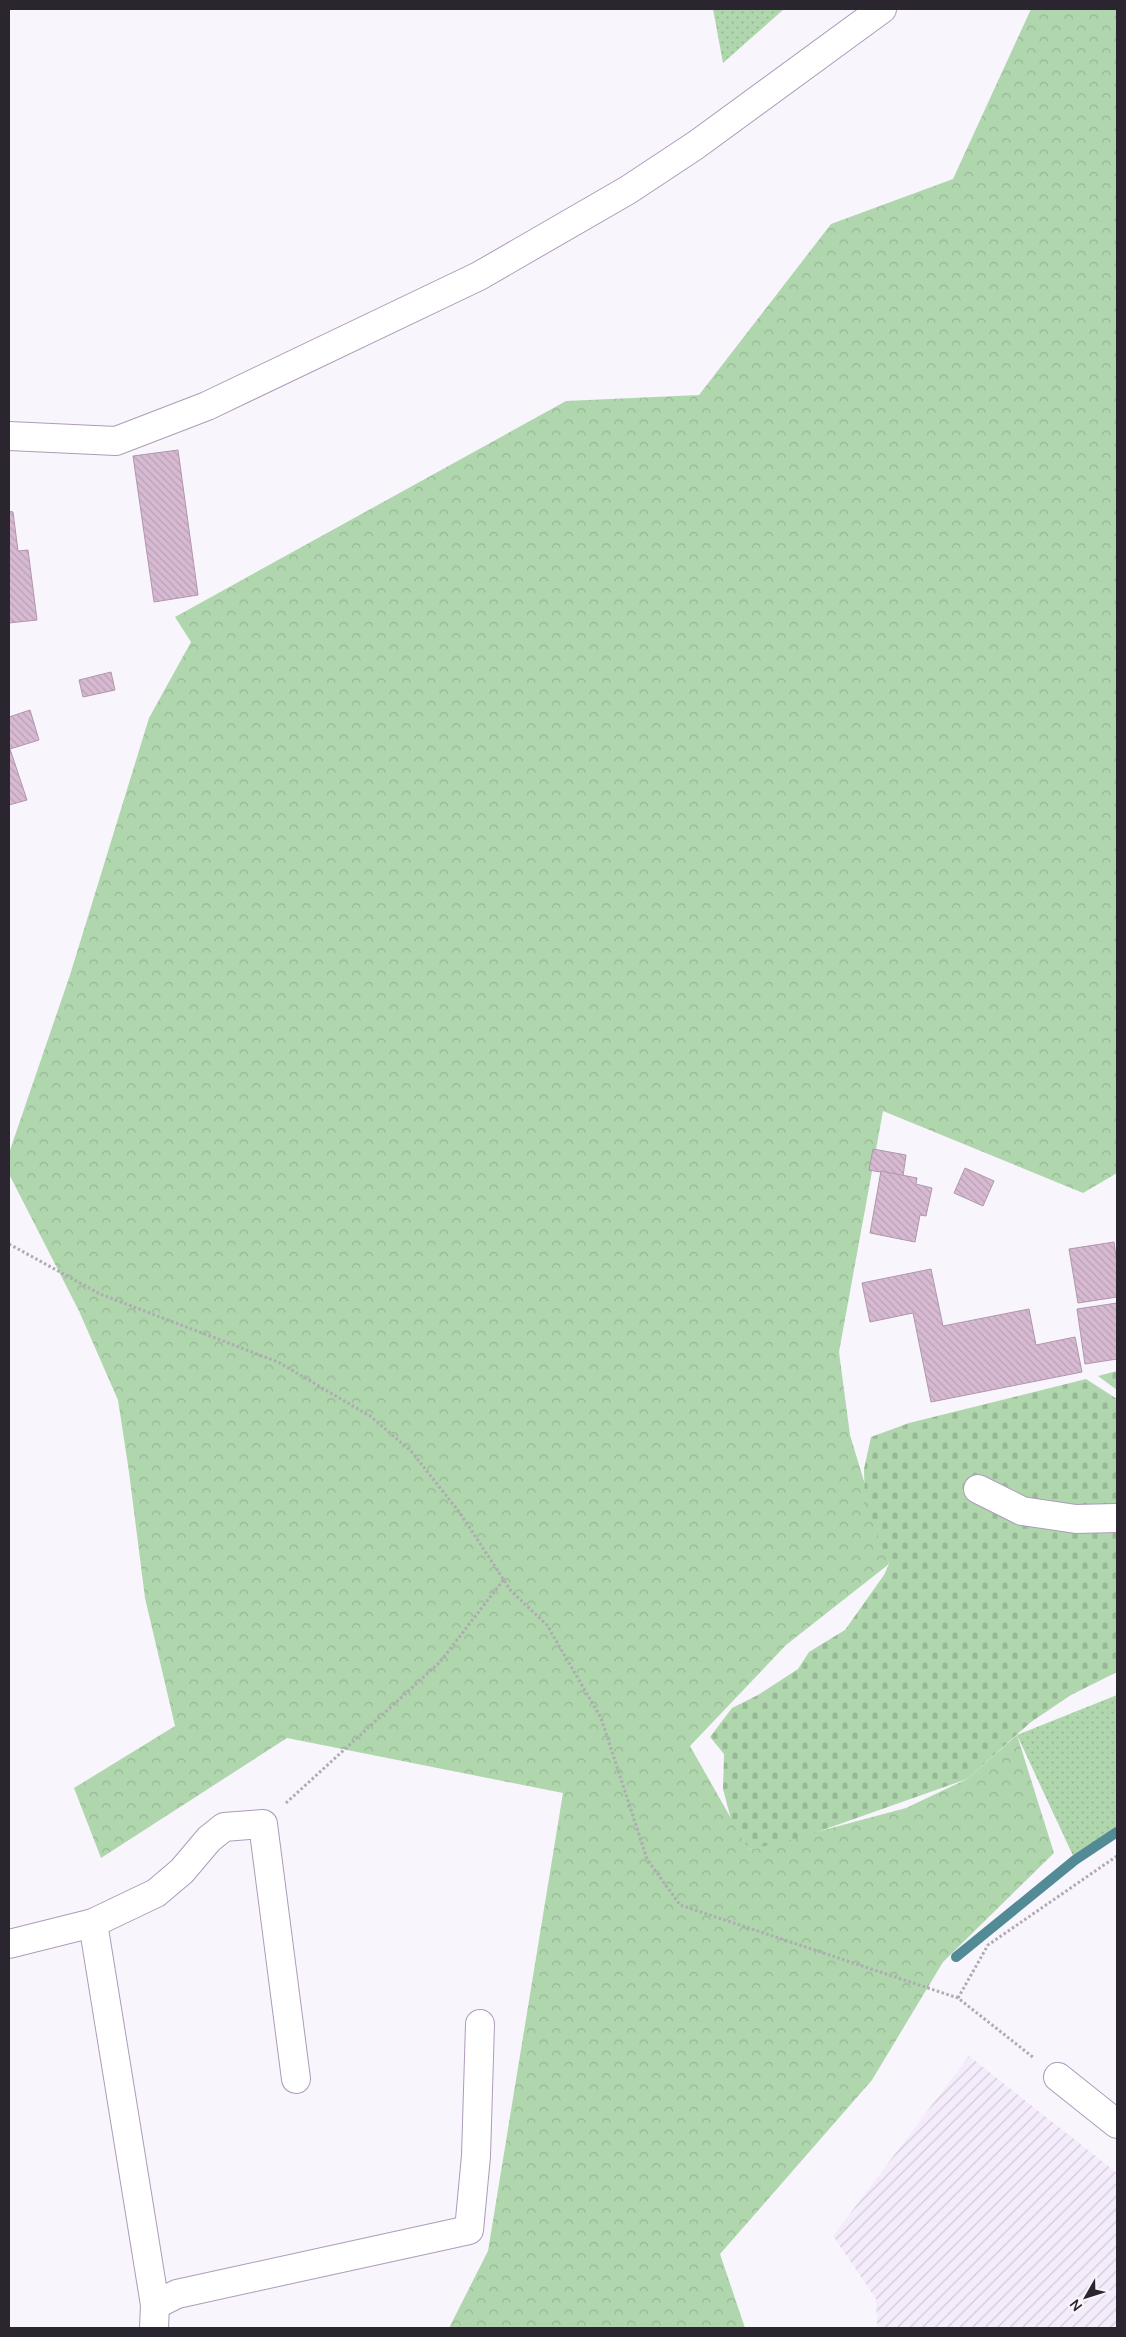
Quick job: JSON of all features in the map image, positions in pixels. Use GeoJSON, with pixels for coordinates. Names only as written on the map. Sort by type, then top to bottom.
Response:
{"type":"FeatureCollection","features":[{"type":"Feature","properties":{"kind":"street"},"geometry":{"type":"LineString","coordinates":[[9,436],[116,441],[207,406],[478,276],[636,185],[696,145],[882,9]]}},
{"type":"Feature","properties":{"kind":"street"},"geometry":{"type":"LineString","coordinates":[[978,1489],[1022,1512],[1076,1519],[1117,1518]]}},
{"type":"Feature","properties":{"kind":"street"},"geometry":{"type":"LineString","coordinates":[[9,1944],[93,1923],[156,1893],[182,1871],[209,1839],[224,1827],[264,1824],[296,2079]]}},
{"type":"Feature","properties":{"kind":"street"},"geometry":{"type":"LineString","coordinates":[[93,1923],[154,2317]]}},
{"type":"Feature","properties":{"kind":"street"},"geometry":{"type":"LineString","coordinates":[[154,2317],[177,2294],[470,2230],[476,2156],[480,2024]]}},
{"type":"Feature","properties":{"kind":"street"},"geometry":{"type":"LineString","coordinates":[[1058,2078],[1117,2124]]}},
{"type":"Feature","properties":{"kind":"path"},"geometry":{"type":"LineString","coordinates":[[9,1244],[100,1294],[278,1362],[370,1416],[411,1451],[460,1513],[511,1591],[547,1625],[601,1718],[647,1859],[680,1905],[958,1998],[1058,2078]]}},
{"type":"Feature","properties":{"kind":"path"},"geometry":{"type":"LineString","coordinates":[[264,1824],[440,1662],[504,1579]]}},
{"type":"Feature","properties":{"kind":"path"},"geometry":{"type":"LineString","coordinates":[[958,1998],[988,1945],[1117,1856]]}},
{"type":"Feature","properties":{"kind":"shaded area"},"geometry":{"type":"Polygon","coordinates":[[[969,2056],[1117,2173],[1117,2328],[877,2328],[876,2299],[833,2236],[969,2056]]]}},
{"type":"Feature","properties":{"kind":"green space"},"geometry":{"type":"Polygon","coordinates":[[[713,9],[784,9],[723,63],[713,9]]]}},
{"type":"Feature","properties":{"kind":"green space"},"geometry":{"type":"Polygon","coordinates":[[[1031,9],[1117,9],[1117,1173],[1083,1193],[883,1111],[839,1352],[850,1435],[889,1564],[786,1645],[690,1746],[749,1850],[906,1808],[967,1779],[1017,1735],[1054,1853],[943,1962],[872,2080],[720,2254],[745,2328],[449,2328],[488,2251],[563,1793],[287,1738],[101,1858],[74,1788],[175,1726],[145,1598],[118,1400],[79,1311],[9,1174],[9,1153],[70,975],[149,718],[191,642],[175,617],[566,401],[699,395],[831,224],[953,179],[1031,9]]]}},
{"type":"Feature","properties":{"kind":"green space"},"geometry":{"type":"Polygon","coordinates":[[[1117,1371],[1117,1390],[1098,1376],[1117,1371]]]}},
{"type":"Feature","properties":{"kind":"green space"},"geometry":{"type":"Polygon","coordinates":[[[1086,1379],[1117,1399],[1117,1672],[1071,1695],[1031,1722],[967,1779],[803,1837],[749,1850],[731,1819],[723,1789],[724,1754],[710,1737],[732,1708],[758,1695],[798,1669],[809,1652],[845,1630],[884,1575],[889,1564],[865,1502],[864,1469],[871,1437],[909,1423],[1086,1379]]]}},
{"type":"Feature","properties":{"kind":"green space"},"geometry":{"type":"Polygon","coordinates":[[[1117,1695],[1117,1830],[1075,1860],[1017,1735],[1117,1695]]]}},
{"type":"Feature","properties":{"kind":"building"},"geometry":{"type":"Polygon","coordinates":[[[178,450],[198,595],[154,602],[133,456],[178,450]]]}},
{"type":"Feature","properties":{"kind":"building"},"geometry":{"type":"Polygon","coordinates":[[[9,511],[13,512],[18,551],[28,550],[37,620],[9,623],[9,511]]]}},
{"type":"Feature","properties":{"kind":"building"},"geometry":{"type":"Polygon","coordinates":[[[111,672],[115,690],[83,697],[79,680],[111,672]]]}},
{"type":"Feature","properties":{"kind":"building"},"geometry":{"type":"Polygon","coordinates":[[[30,710],[39,740],[10,749],[27,800],[9,805],[9,717],[30,710]]]}},
{"type":"Feature","properties":{"kind":"building"},"geometry":{"type":"Polygon","coordinates":[[[873,1149],[906,1155],[903,1176],[869,1170],[873,1149]]]}},
{"type":"Feature","properties":{"kind":"building"},"geometry":{"type":"Polygon","coordinates":[[[965,1168],[994,1181],[983,1206],[954,1193],[965,1168]]]}},
{"type":"Feature","properties":{"kind":"building"},"geometry":{"type":"Polygon","coordinates":[[[881,1171],[917,1178],[916,1184],[932,1188],[926,1216],[920,1215],[915,1242],[870,1233],[881,1171]]]}},
{"type":"Feature","properties":{"kind":"building"},"geometry":{"type":"Polygon","coordinates":[[[1114,1242],[1117,1264],[1117,1297],[1078,1303],[1069,1249],[1114,1242]]]}},
{"type":"Feature","properties":{"kind":"building"},"geometry":{"type":"Polygon","coordinates":[[[931,1269],[943,1326],[1029,1309],[1036,1345],[1075,1337],[1082,1372],[931,1402],[913,1313],[870,1322],[862,1283],[931,1269]]]}},
{"type":"Feature","properties":{"kind":"building"},"geometry":{"type":"Polygon","coordinates":[[[1117,1303],[1117,1359],[1085,1364],[1077,1309],[1117,1303]]]}},
{"type":"Feature","properties":{"kind":"waterway"},"geometry":{"type":"LineString","coordinates":[[956,1957],[1075,1860],[1117,1832]]}}]}
